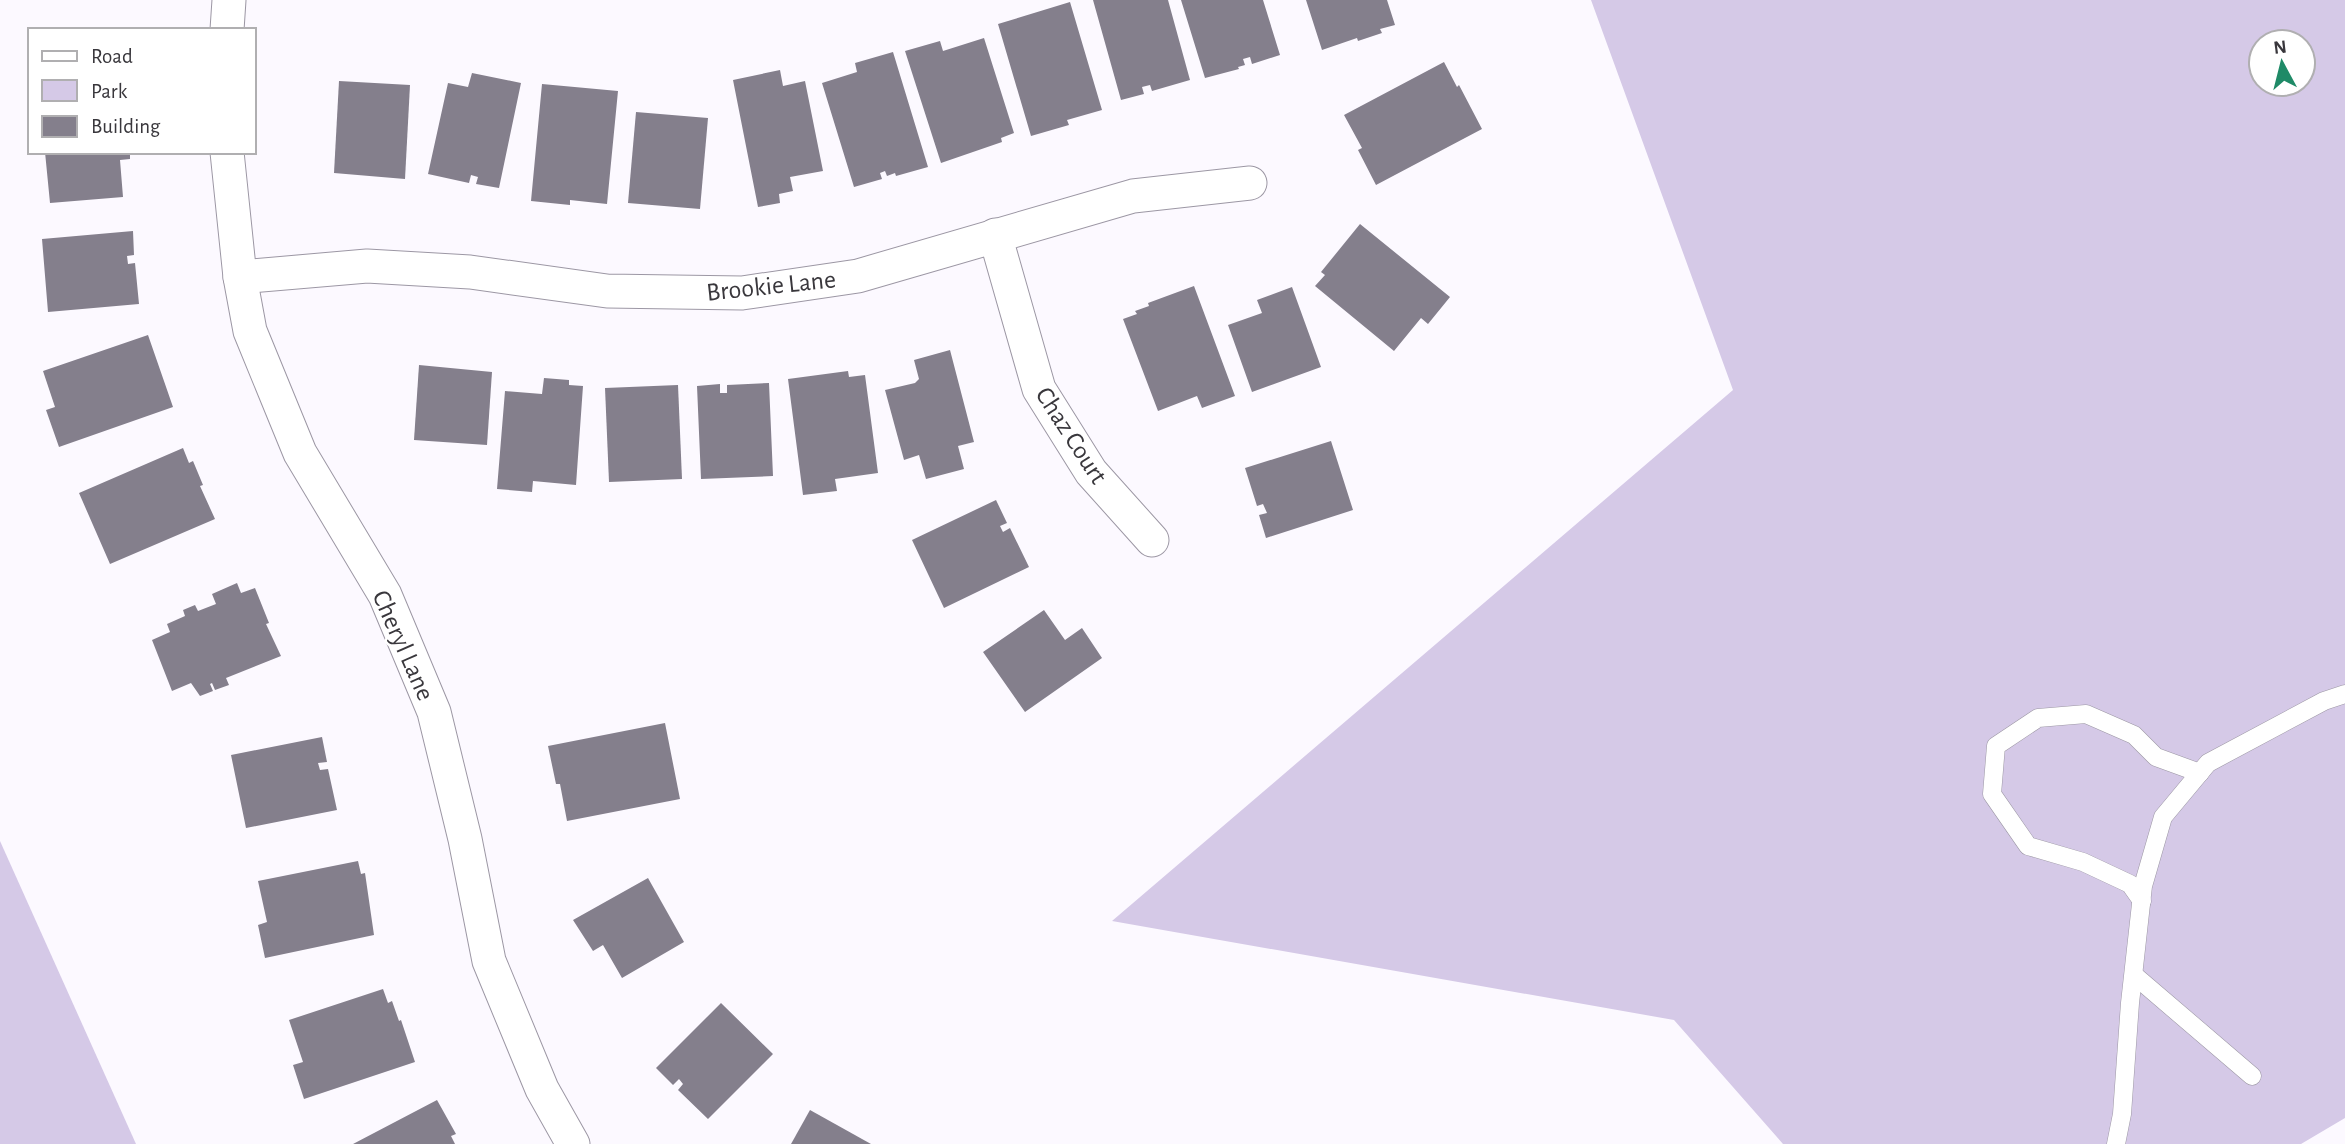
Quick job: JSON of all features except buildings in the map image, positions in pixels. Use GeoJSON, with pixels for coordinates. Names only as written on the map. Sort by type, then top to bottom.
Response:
{"type":"FeatureCollection","features":[{"type":"Feature","properties":{"kind":"street"},"geometry":{"type":"LineString","coordinates":[[227,28],[229,0]]}},
{"type":"Feature","properties":{"kind":"street","name":"Cheryl Lane"},"geometry":{"type":"LineString","coordinates":[[227,154],[240,276],[250,331],[300,453],[385,595],[434,712],[465,839],[489,961],[541,1089],[573,1144]]}},
{"type":"Feature","properties":{"kind":"street","name":"Brookie Lane"},"geometry":{"type":"LineString","coordinates":[[240,276],[367,266],[470,272],[607,291],[742,293],[858,276],[1133,196],[1250,183]]}},
{"type":"Feature","properties":{"kind":"street","name":"Chaz Court"},"geometry":{"type":"LineString","coordinates":[[995,235],[1040,389],[1091,471],[1152,540]]}},
{"type":"Feature","properties":{"kind":"lane"},"geometry":{"type":"LineString","coordinates":[[2116,1144],[2122,1114],[2143,886],[2163,817],[2208,763],[2324,701],[2345,694]]}},
{"type":"Feature","properties":{"kind":"lane"},"geometry":{"type":"LineString","coordinates":[[2142,901],[2130,884],[2082,862],[2028,846],[1992,794],[1996,746],[2038,718],[2085,714],[2134,735],[2156,757],[2200,774]]}},
{"type":"Feature","properties":{"kind":"lane"},"geometry":{"type":"LineString","coordinates":[[2134,975],[2252,1076]]}},
{"type":"Feature","properties":{"kind":"green space"},"geometry":{"type":"Polygon","coordinates":[[[1591,0],[2345,0],[2345,1118],[2301,1144],[1783,1144],[1674,1020],[1112,921],[1733,390],[1591,0]]]}},
{"type":"Feature","properties":{"kind":"green space"},"geometry":{"type":"Polygon","coordinates":[[[0,841],[136,1144],[0,1144],[0,841]]]}}]}
